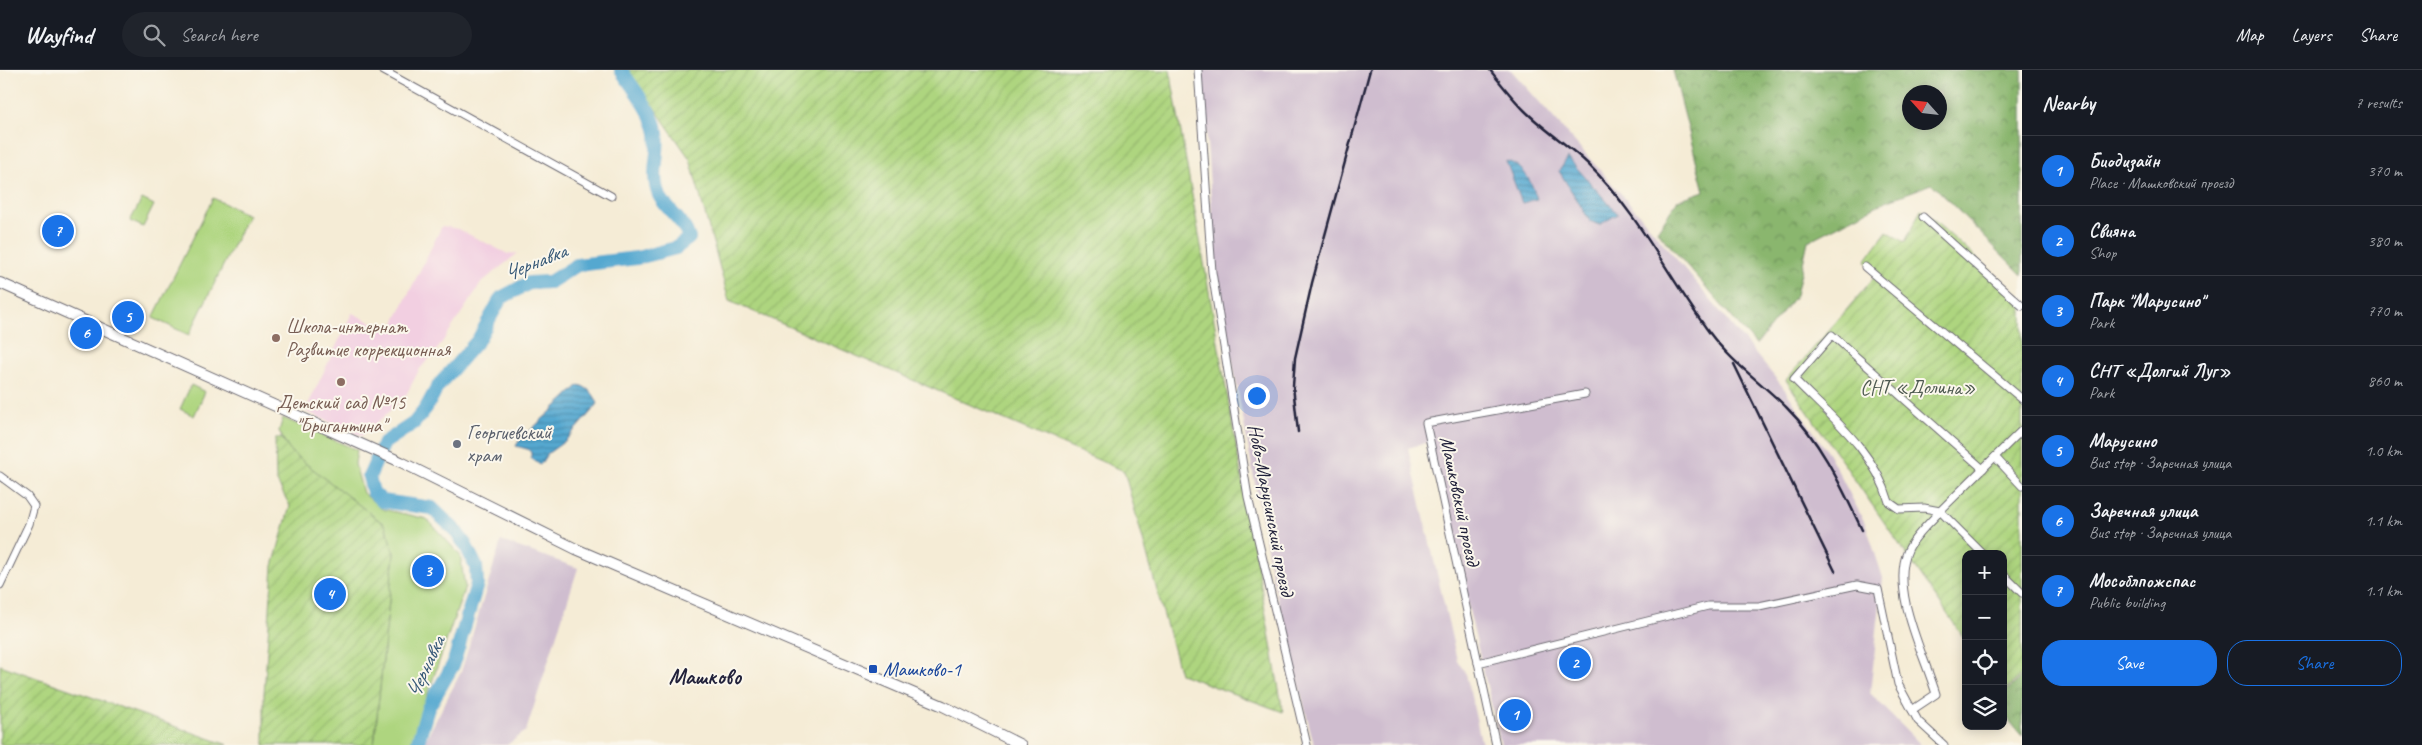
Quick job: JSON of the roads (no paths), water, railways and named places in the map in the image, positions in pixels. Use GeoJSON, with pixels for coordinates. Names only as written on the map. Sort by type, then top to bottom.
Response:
{"type":"FeatureCollection","features":[{"type":"Feature","properties":{"kind":"street"},"geometry":{"type":"LineString","coordinates":[[382,70],[611,196]]}},
{"type":"Feature","properties":{"kind":"street","name":"Ново-Марусинский проезд"},"geometry":{"type":"LineString","coordinates":[[1198,70],[1208,238],[1248,497],[1307,745]]}},
{"type":"Feature","properties":{"kind":"street"},"geometry":{"type":"LineString","coordinates":[[1923,217],[2022,306]]}},
{"type":"Feature","properties":{"kind":"street"},"geometry":{"type":"LineString","coordinates":[[1865,266],[2022,399]]}},
{"type":"Feature","properties":{"kind":"street"},"geometry":{"type":"LineString","coordinates":[[0,283],[401,462],[576,549],[943,706],[1021,745]]}},
{"type":"Feature","properties":{"kind":"street"},"geometry":{"type":"LineString","coordinates":[[1979,550],[1940,511],[1924,508],[1900,508],[1889,502],[1884,484],[1864,450],[1794,379],[1832,335],[1983,469]]}},
{"type":"Feature","properties":{"kind":"street","name":"Машковский проезд"},"geometry":{"type":"LineString","coordinates":[[1496,745],[1426,423],[1585,394]]}},
{"type":"Feature","properties":{"kind":"street"},"geometry":{"type":"LineString","coordinates":[[1912,710],[1936,694],[1927,664],[1912,630],[1901,570],[1908,548],[1940,511],[2022,430]]}},
{"type":"Feature","properties":{"kind":"street"},"geometry":{"type":"LineString","coordinates":[[1995,457],[2022,486]]}},
{"type":"Feature","properties":{"kind":"street"},"geometry":{"type":"LineString","coordinates":[[0,476],[27,496],[34,506],[29,524],[0,585]]}},
{"type":"Feature","properties":{"kind":"street"},"geometry":{"type":"LineString","coordinates":[[2007,578],[2022,593]]}},
{"type":"Feature","properties":{"kind":"street"},"geometry":{"type":"LineString","coordinates":[[1478,663],[1708,606],[1759,606],[1857,585],[1878,589],[1898,684],[1918,721],[1944,745]]}},
{"type":"Feature","properties":{"kind":"water"},"geometry":{"type":"Polygon","coordinates":[[[1568,158],[1618,214],[1599,225],[1590,221],[1559,171],[1568,158]]]}},
{"type":"Feature","properties":{"kind":"water"},"geometry":{"type":"Polygon","coordinates":[[[1506,161],[1518,166],[1530,181],[1537,199],[1522,203],[1506,161]]]}},
{"type":"Feature","properties":{"kind":"water"},"geometry":{"type":"Polygon","coordinates":[[[579,385],[591,392],[598,404],[565,441],[547,454],[540,465],[531,458],[531,452],[516,446],[519,441],[579,385]]]}},
{"type":"Feature","properties":{"kind":"waterway","name":"Чернавка"},"geometry":{"type":"LineString","coordinates":[[417,745],[428,708],[453,665],[477,584],[476,566],[465,544],[454,529],[432,508],[382,501],[373,492],[369,477],[384,443],[414,423],[426,408],[438,386],[478,340],[501,298],[529,283],[550,282],[577,265],[637,258],[676,248],[689,238],[683,226],[662,201],[656,188],[655,172],[658,141],[655,125],[652,117],[621,70]]}},
{"type":"Feature","properties":{"kind":"railway"},"geometry":{"type":"LineString","coordinates":[[1298,432],[1293,386],[1295,358],[1312,283],[1370,70]]}},
{"type":"Feature","properties":{"kind":"railway"},"geometry":{"type":"LineString","coordinates":[[1490,70],[1524,110],[1588,164],[1606,183],[1637,224],[1709,332],[1736,362],[1777,398],[1799,421],[1821,450],[1862,530]]}},
{"type":"Feature","properties":{"kind":"railway"},"geometry":{"type":"LineString","coordinates":[[1734,364],[1835,571]]}},
{"type":"Feature","properties":{"kind":"place","name":"Мособлпожспас"},"geometry":{"type":"Point","coordinates":[58,231]}},
{"type":"Feature","properties":{"kind":"place","name":"Марусино"},"geometry":{"type":"Point","coordinates":[128,317]}},
{"type":"Feature","properties":{"kind":"place","name":"Заречная улица"},"geometry":{"type":"Point","coordinates":[86,333]}},
{"type":"Feature","properties":{"kind":"place","name":"Школа-интернат Развитие коррекционная"},"geometry":{"type":"Point","coordinates":[276,338]}},
{"type":"Feature","properties":{"kind":"place","name":"Детский сад №15 \"Бригантина\""},"geometry":{"type":"Point","coordinates":[341,382]}},
{"type":"Feature","properties":{"kind":"place","name":"Георгиевский храм"},"geometry":{"type":"Point","coordinates":[457,444]}},
{"type":"Feature","properties":{"kind":"place","name":"Парк \"Марусино\""},"geometry":{"type":"Point","coordinates":[428,571]}},
{"type":"Feature","properties":{"kind":"place","name":"СНТ «Долгий Луг»"},"geometry":{"type":"Point","coordinates":[330,594]}},
{"type":"Feature","properties":{"kind":"place","name":"Свияна"},"geometry":{"type":"Point","coordinates":[1575,663]}},
{"type":"Feature","properties":{"kind":"place","name":"Машково-1"},"geometry":{"type":"Point","coordinates":[873,669]}},
{"type":"Feature","properties":{"kind":"place","name":"Биодизайн"},"geometry":{"type":"Point","coordinates":[1515,715]}},
{"type":"Feature","properties":{"kind":"district","name":"Машково"},"geometry":{"type":"Point","coordinates":[705,677]}},
{"type":"Feature","properties":{"kind":"park label","name":"СНТ «Долина»"},"geometry":{"type":"Point","coordinates":[1918,387]}}]}
